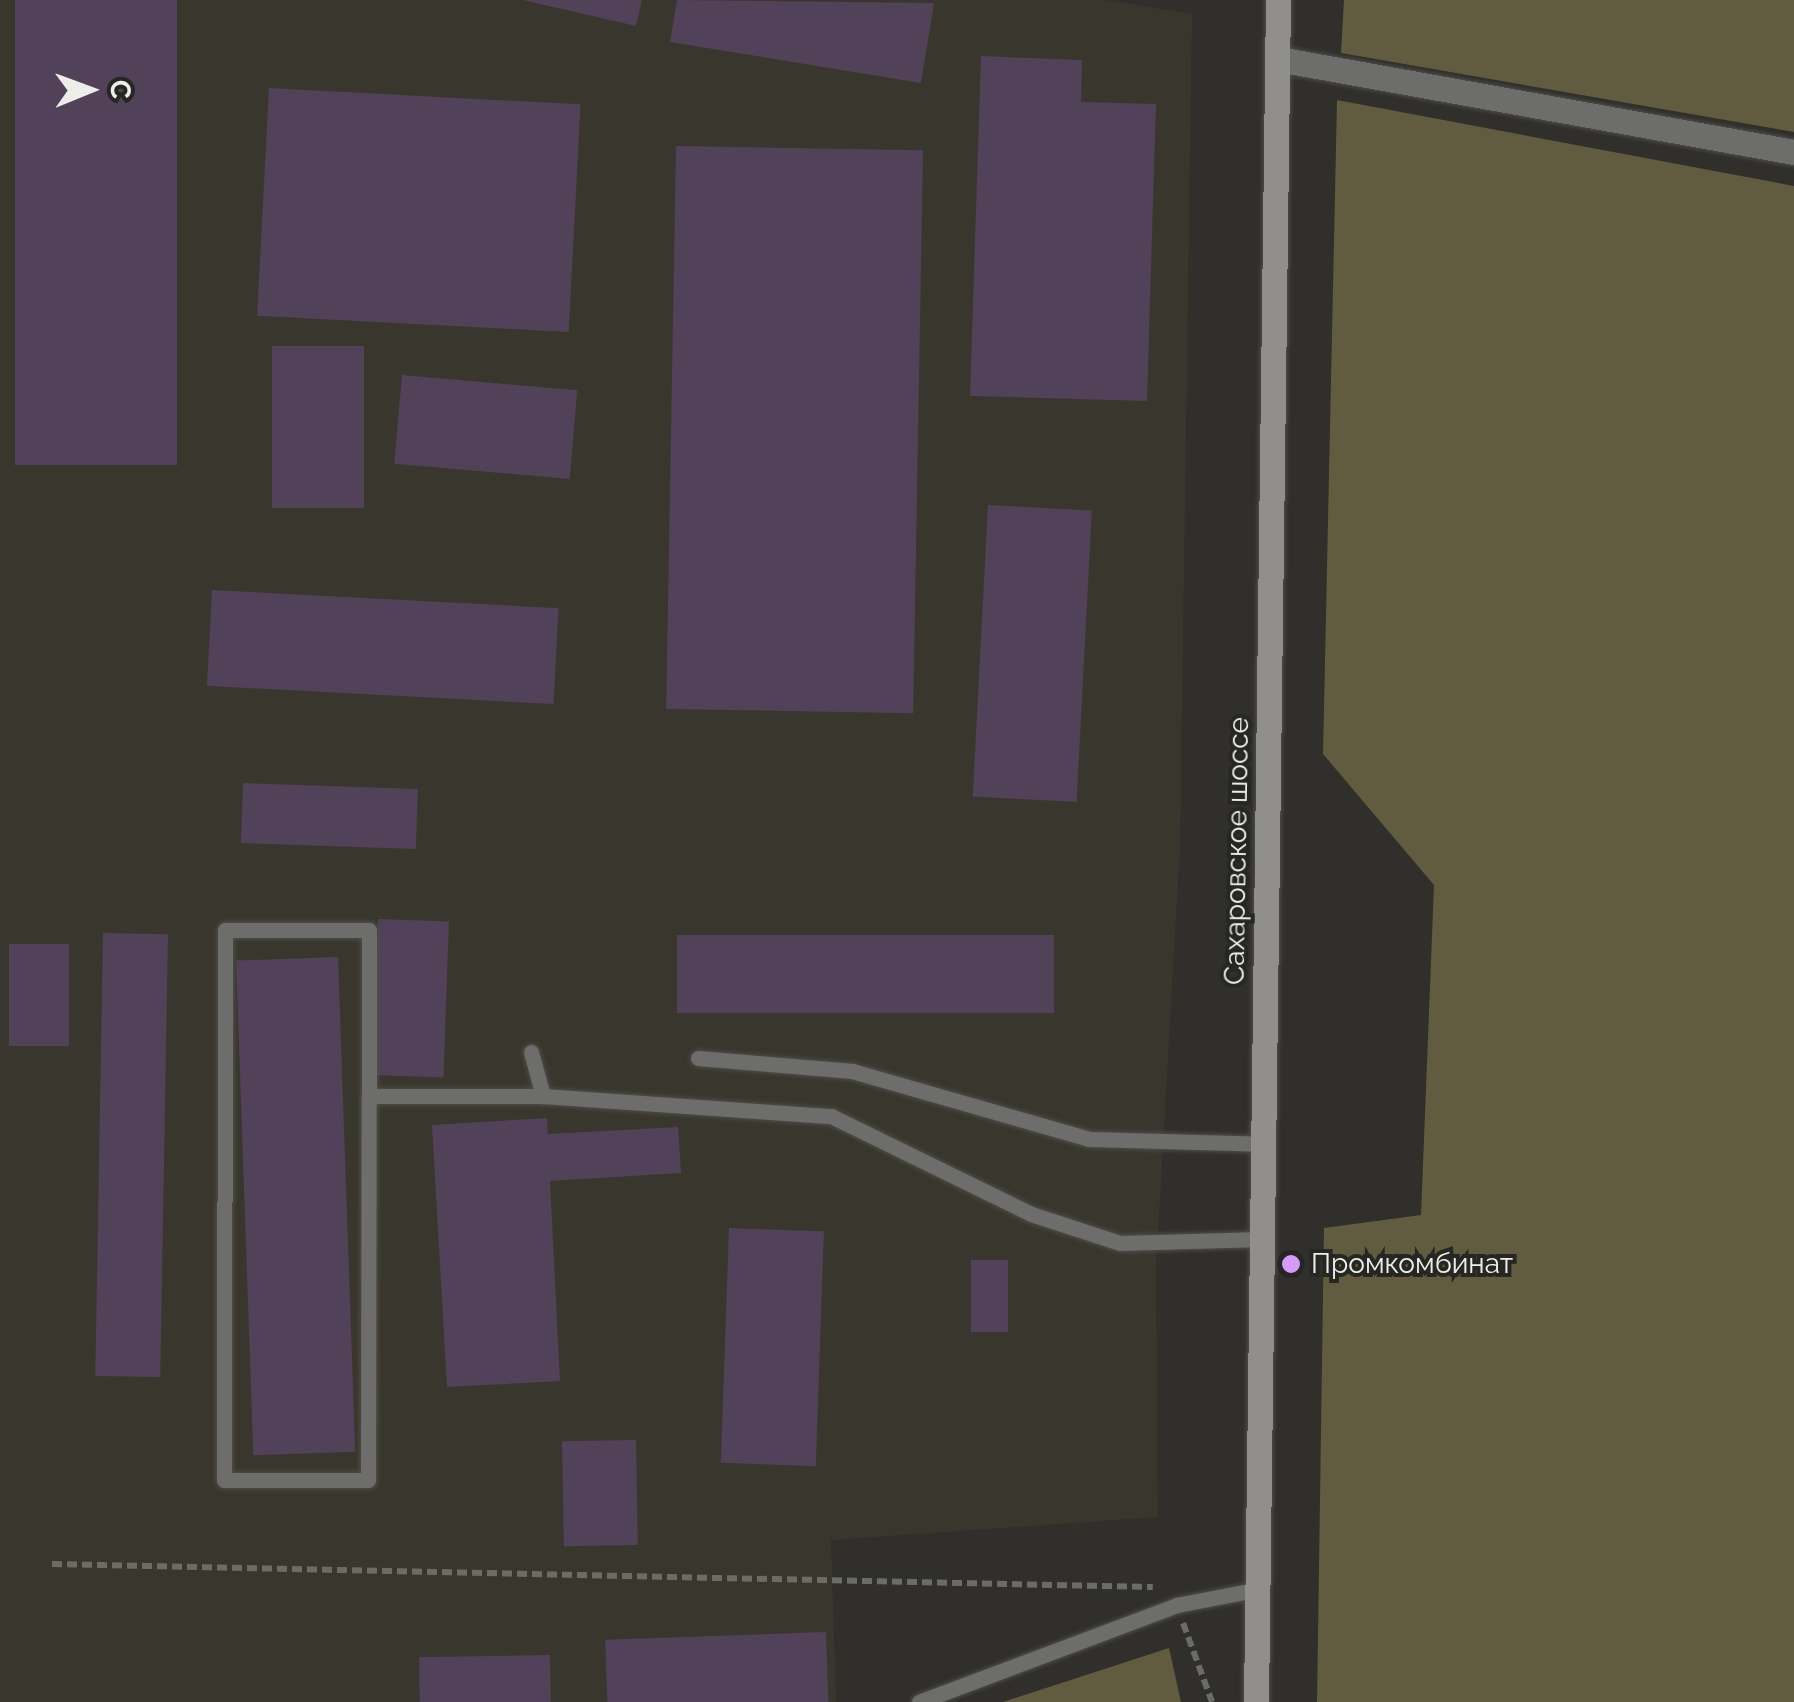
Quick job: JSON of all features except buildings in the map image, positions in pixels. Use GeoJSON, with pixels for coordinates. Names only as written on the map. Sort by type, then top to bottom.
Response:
{"type":"FeatureCollection","features":[{"type":"Feature","properties":{"kind":"main road","name":"Сахаровское шоссе"},"geometry":{"type":"LineString","coordinates":[[1256,1702],[1278,0]]}},
{"type":"Feature","properties":{"kind":"street"},"geometry":{"type":"LineString","coordinates":[[1278,59],[1794,152]]}},
{"type":"Feature","properties":{"kind":"lane"},"geometry":{"type":"LineString","coordinates":[[225,930],[369,930],[369,1096],[368,1480],[224,1480],[225,930]]}},
{"type":"Feature","properties":{"kind":"lane"},"geometry":{"type":"LineString","coordinates":[[530,1052],[542,1096]]}},
{"type":"Feature","properties":{"kind":"lane"},"geometry":{"type":"LineString","coordinates":[[698,1058],[852,1072],[1088,1140],[1264,1144]]}},
{"type":"Feature","properties":{"kind":"lane"},"geometry":{"type":"LineString","coordinates":[[369,1096],[542,1096],[831,1116],[1032,1214],[1120,1242],[1262,1239]]}},
{"type":"Feature","properties":{"kind":"lane"},"geometry":{"type":"LineString","coordinates":[[919,1702],[1177,1606],[1259,1589]]}},
{"type":"Feature","properties":{"kind":"path"},"geometry":{"type":"LineString","coordinates":[[52,1564],[1160,1587]]}},
{"type":"Feature","properties":{"kind":"path"},"geometry":{"type":"LineString","coordinates":[[1177,1606],[1212,1702]]}},
{"type":"Feature","properties":{"kind":"shaded area"},"geometry":{"type":"Polygon","coordinates":[[[0,0],[1104,0],[1192,14],[1180,846],[1156,1268],[1158,1517],[831,1540],[836,1702],[0,1702],[0,0]]]}},
{"type":"Feature","properties":{"kind":"shaded area"},"geometry":{"type":"Polygon","coordinates":[[[1344,0],[1794,0],[1794,132],[1341,53],[1344,0]]]}},
{"type":"Feature","properties":{"kind":"shaded area"},"geometry":{"type":"Polygon","coordinates":[[[1337,100],[1794,186],[1794,1702],[1317,1702],[1324,1228],[1421,1215],[1434,885],[1323,754],[1337,100]]]}},
{"type":"Feature","properties":{"kind":"shaded area"},"geometry":{"type":"Polygon","coordinates":[[[1169,1648],[1181,1702],[1003,1702],[1169,1648]]]}},
{"type":"Feature","properties":{"kind":"place","name":"Промкомбинат"},"geometry":{"type":"Point","coordinates":[1291,1264]}}]}
